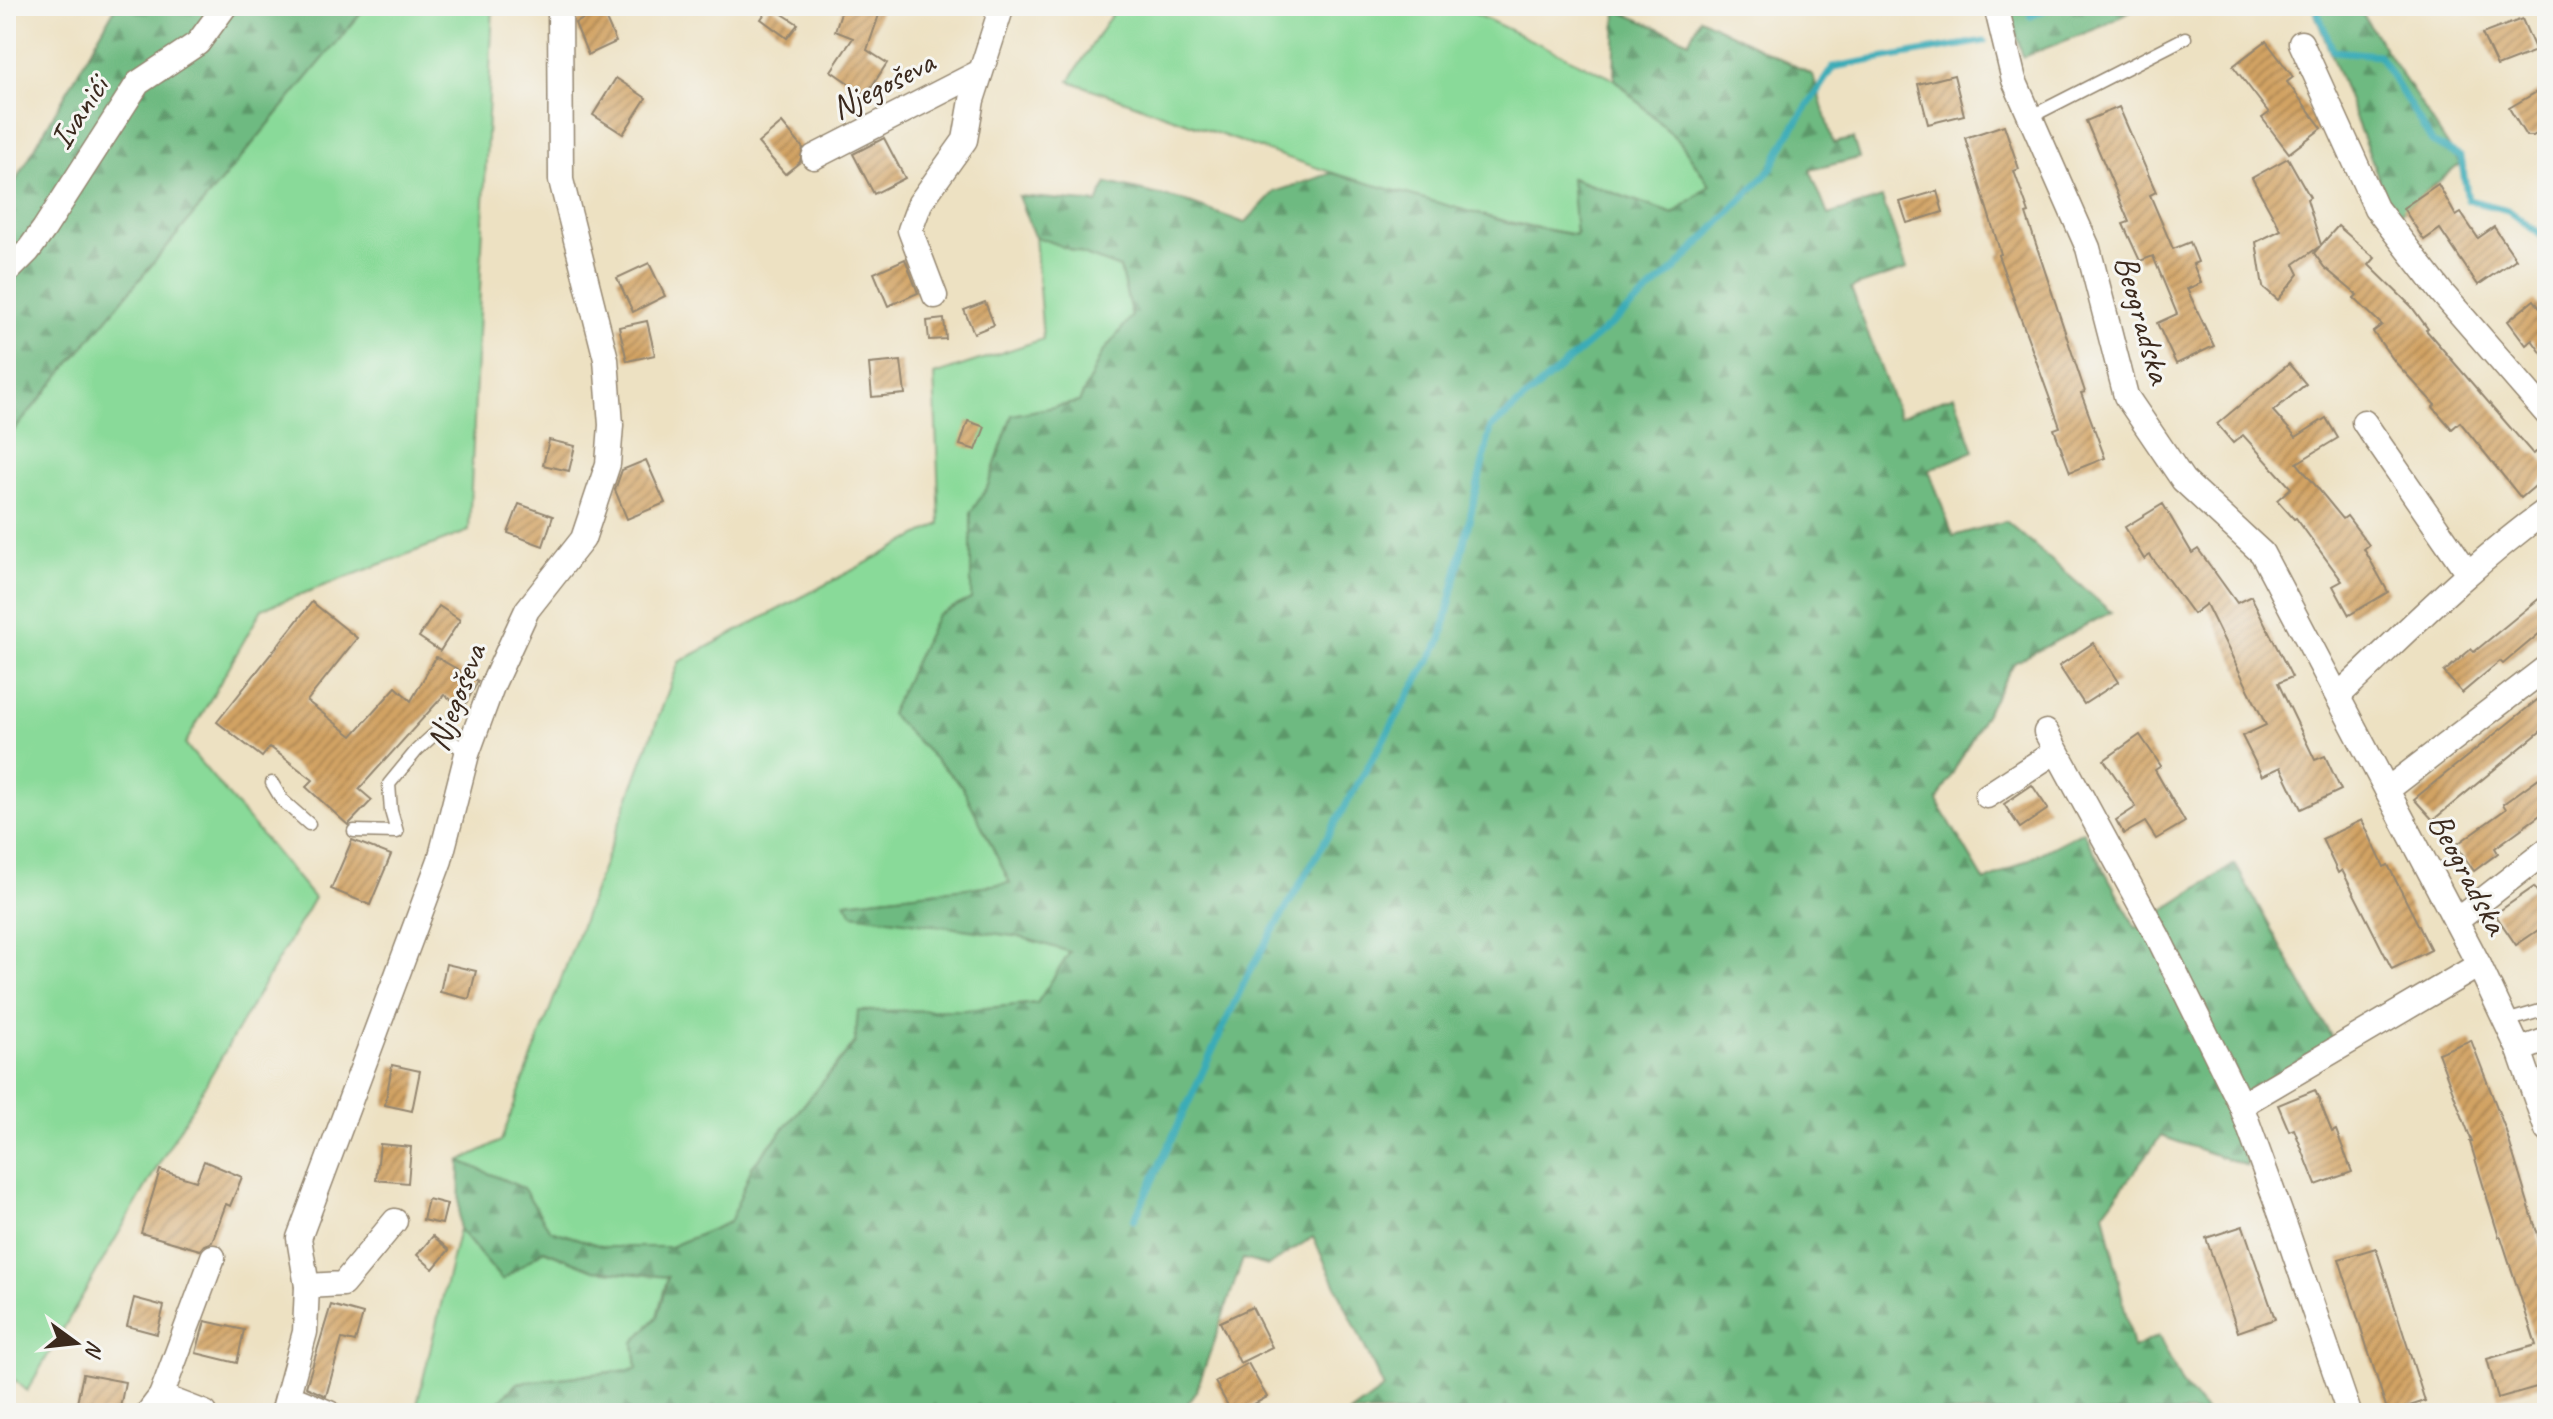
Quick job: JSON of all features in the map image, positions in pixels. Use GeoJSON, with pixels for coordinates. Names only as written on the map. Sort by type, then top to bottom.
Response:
{"type":"FeatureCollection","features":[{"type":"Feature","properties":{"kind":"street","name":"Ivanići"},"geometry":{"type":"LineString","coordinates":[[6,273],[44,229],[138,83],[198,43],[225,6]]}},
{"type":"Feature","properties":{"kind":"street","name":"Njegoševa"},"geometry":{"type":"LineString","coordinates":[[285,1405],[305,1332],[307,1286],[299,1238],[440,860],[467,754],[492,686],[527,610],[583,539],[608,464],[611,425],[606,359],[561,180],[560,6]]}},
{"type":"Feature","properties":{"kind":"street","name":"Njegoševa"},"geometry":{"type":"LineString","coordinates":[[935,296],[910,230],[920,203],[965,140],[980,72],[1002,6]]}},
{"type":"Feature","properties":{"kind":"street","name":"Beogradska"},"geometry":{"type":"LineString","coordinates":[[1996,6],[2014,80],[2088,248],[2126,396],[2183,480],[2262,553],[2479,965],[2519,1050],[2547,1130]]}},
{"type":"Feature","properties":{"kind":"street"},"geometry":{"type":"LineString","coordinates":[[2301,43],[2376,208],[2442,293],[2547,414]]}},
{"type":"Feature","properties":{"kind":"street","name":"Njegoševa"},"geometry":{"type":"LineString","coordinates":[[814,157],[980,72]]}},
{"type":"Feature","properties":{"kind":"street"},"geometry":{"type":"LineString","coordinates":[[2364,422],[2468,573]]}},
{"type":"Feature","properties":{"kind":"street"},"geometry":{"type":"LineString","coordinates":[[2338,696],[2468,573],[2504,541],[2547,510]]}},
{"type":"Feature","properties":{"kind":"street"},"geometry":{"type":"LineString","coordinates":[[2387,790],[2547,667]]}},
{"type":"Feature","properties":{"kind":"street"},"geometry":{"type":"LineString","coordinates":[[1987,796],[2051,741],[2158,937],[2241,1105],[2349,1413]]}},
{"type":"Feature","properties":{"kind":"street"},"geometry":{"type":"LineString","coordinates":[[2456,921],[2547,850]]}},
{"type":"Feature","properties":{"kind":"street"},"geometry":{"type":"LineString","coordinates":[[2241,1105],[2479,965]]}},
{"type":"Feature","properties":{"kind":"street"},"geometry":{"type":"LineString","coordinates":[[2519,1050],[2547,1040]]}},
{"type":"Feature","properties":{"kind":"street"},"geometry":{"type":"LineString","coordinates":[[307,1286],[343,1284],[395,1221]]}},
{"type":"Feature","properties":{"kind":"street"},"geometry":{"type":"LineString","coordinates":[[205,1413],[154,1405],[213,1257]]}},
{"type":"Feature","properties":{"kind":"street"},"geometry":{"type":"LineString","coordinates":[[285,1405],[329,1413]]}},
{"type":"Feature","properties":{"kind":"lane"},"geometry":{"type":"LineString","coordinates":[[2030,117],[2185,38]]}},
{"type":"Feature","properties":{"kind":"lane"},"geometry":{"type":"LineString","coordinates":[[354,831],[397,832],[391,811],[389,784],[417,750],[439,730],[467,754]]}},
{"type":"Feature","properties":{"kind":"lane"},"geometry":{"type":"LineString","coordinates":[[272,783],[282,800],[309,824]]}},
{"type":"Feature","properties":{"kind":"lane"},"geometry":{"type":"LineString","coordinates":[[2506,1021],[2547,1009]]}},
{"type":"Feature","properties":{"kind":"green space"},"geometry":{"type":"Polygon","coordinates":[[[116,6],[367,6],[6,440],[6,198],[116,6]]]}},
{"type":"Feature","properties":{"kind":"green space"},"geometry":{"type":"Polygon","coordinates":[[[367,6],[493,6],[469,531],[262,609],[185,744],[314,898],[27,1391],[6,1372],[6,440],[367,6]]]}},
{"type":"Feature","properties":{"kind":"green space"},"geometry":{"type":"Polygon","coordinates":[[[1117,6],[1459,6],[1614,79],[1680,142],[1710,186],[1673,214],[1572,178],[1576,235],[1511,222],[1383,188],[1069,81],[1117,6]]]}},
{"type":"Feature","properties":{"kind":"green space"},"geometry":{"type":"Polygon","coordinates":[[[2008,6],[2139,6],[2103,26],[2023,57],[2008,6]]]}},
{"type":"Feature","properties":{"kind":"green space"},"geometry":{"type":"Polygon","coordinates":[[[2312,6],[2357,6],[2460,164],[2394,218],[2312,6]]]}},
{"type":"Feature","properties":{"kind":"green space"},"geometry":{"type":"Polygon","coordinates":[[[1616,10],[1689,41],[1700,18],[1813,75],[1833,143],[1853,139],[1859,158],[1810,170],[1828,215],[1882,198],[1907,269],[1851,288],[1899,417],[1954,395],[1974,451],[1929,470],[1953,536],[2006,521],[2111,612],[2014,663],[1937,801],[1985,882],[2083,831],[2136,928],[2235,864],[2333,1040],[2227,1105],[2247,1166],[2161,1136],[2104,1212],[2133,1348],[2159,1336],[2182,1384],[2207,1413],[1350,1413],[1384,1388],[1313,1237],[1268,1266],[1243,1259],[1196,1392],[1180,1413],[488,1413],[517,1383],[637,1369],[634,1342],[657,1317],[668,1277],[594,1270],[544,1250],[502,1280],[459,1229],[460,1161],[523,1188],[550,1230],[604,1247],[670,1247],[730,1222],[752,1167],[855,1043],[858,1011],[966,1010],[1037,1003],[1070,952],[1020,937],[853,914],[845,902],[1010,883],[962,786],[890,714],[937,615],[971,599],[971,512],[987,488],[1012,415],[1079,402],[1101,355],[1132,316],[1120,268],[1034,236],[1018,196],[1097,203],[1107,183],[1181,200],[1245,223],[1274,192],[1332,173],[1514,224],[1576,235],[1571,178],[1673,214],[1710,185],[1680,142],[1614,79],[1616,10]]]}},
{"type":"Feature","properties":{"kind":"green space"},"geometry":{"type":"Polygon","coordinates":[[[1035,236],[1120,268],[1132,316],[1101,355],[1080,402],[1012,415],[987,488],[971,512],[971,599],[890,714],[962,786],[1011,883],[846,902],[1020,937],[1071,951],[1038,1003],[966,1010],[855,1043],[752,1167],[731,1222],[670,1247],[604,1247],[550,1230],[523,1188],[460,1161],[501,1141],[679,662],[940,524],[934,375],[1043,339],[1035,236]]]}},
{"type":"Feature","properties":{"kind":"green space"},"geometry":{"type":"Polygon","coordinates":[[[459,1229],[502,1280],[543,1250],[594,1270],[668,1276],[657,1317],[634,1342],[637,1369],[517,1383],[488,1413],[415,1413],[459,1229]]]}},
{"type":"Feature","properties":{"kind":"building"},"geometry":{"type":"Polygon","coordinates":[[[770,6],[798,24],[787,38],[761,19],[770,6]]]}},
{"type":"Feature","properties":{"kind":"building"},"geometry":{"type":"Polygon","coordinates":[[[843,6],[871,11],[874,6],[882,6],[867,50],[887,63],[866,95],[831,71],[853,38],[835,31],[843,6]]]}},
{"type":"Feature","properties":{"kind":"building"},"geometry":{"type":"Polygon","coordinates":[[[602,10],[616,42],[588,55],[575,23],[602,10]]]}},
{"type":"Feature","properties":{"kind":"building"},"geometry":{"type":"Polygon","coordinates":[[[2522,19],[2536,51],[2497,66],[2482,34],[2522,19]]]}},
{"type":"Feature","properties":{"kind":"building"},"geometry":{"type":"Polygon","coordinates":[[[2266,41],[2293,77],[2287,82],[2322,128],[2289,153],[2262,118],[2269,113],[2233,66],[2266,41]]]}},
{"type":"Feature","properties":{"kind":"building"},"geometry":{"type":"Polygon","coordinates":[[[1954,75],[1964,115],[1928,124],[1918,84],[1954,75]]]}},
{"type":"Feature","properties":{"kind":"building"},"geometry":{"type":"Polygon","coordinates":[[[616,78],[646,98],[623,134],[593,115],[616,78]]]}},
{"type":"Feature","properties":{"kind":"building"},"geometry":{"type":"Polygon","coordinates":[[[2547,86],[2547,127],[2533,136],[2526,136],[2509,108],[2547,86]]]}},
{"type":"Feature","properties":{"kind":"building"},"geometry":{"type":"Polygon","coordinates":[[[2119,107],[2156,192],[2150,195],[2173,249],[2190,242],[2198,262],[2193,264],[2201,283],[2187,289],[2214,346],[2176,364],[2157,323],[2177,314],[2153,256],[2140,261],[2123,224],[2129,222],[2086,121],[2119,107]]]}},
{"type":"Feature","properties":{"kind":"building"},"geometry":{"type":"Polygon","coordinates":[[[782,123],[803,148],[800,162],[785,174],[758,143],[782,123]]]}},
{"type":"Feature","properties":{"kind":"building"},"geometry":{"type":"Polygon","coordinates":[[[2004,125],[2019,169],[2014,171],[2029,213],[2026,214],[2085,392],[2081,393],[2105,458],[2070,472],[2054,429],[2060,427],[1998,255],[2001,254],[1965,138],[2004,125]]]}},
{"type":"Feature","properties":{"kind":"building"},"geometry":{"type":"Polygon","coordinates":[[[884,138],[905,178],[874,194],[853,154],[884,138]]]}},
{"type":"Feature","properties":{"kind":"building"},"geometry":{"type":"Polygon","coordinates":[[[2288,158],[2310,197],[2307,199],[2321,245],[2338,226],[2375,258],[2369,265],[2411,306],[2426,330],[2533,454],[2536,452],[2547,465],[2547,476],[2521,498],[2460,422],[2452,429],[2433,407],[2435,405],[2396,363],[2373,332],[2382,325],[2354,298],[2357,295],[2324,267],[2314,253],[2320,246],[2294,264],[2299,274],[2278,300],[2263,287],[2256,242],[2281,230],[2252,178],[2288,158]]]}},
{"type":"Feature","properties":{"kind":"building"},"geometry":{"type":"Polygon","coordinates":[[[2438,184],[2456,216],[2461,213],[2478,238],[2494,227],[2516,259],[2478,285],[2440,229],[2424,240],[2403,208],[2438,184]]]}},
{"type":"Feature","properties":{"kind":"building"},"geometry":{"type":"Polygon","coordinates":[[[1937,191],[1943,212],[1907,223],[1900,202],[1937,191]]]}},
{"type":"Feature","properties":{"kind":"building"},"geometry":{"type":"Polygon","coordinates":[[[905,259],[918,293],[888,306],[874,273],[905,259]]]}},
{"type":"Feature","properties":{"kind":"building"},"geometry":{"type":"Polygon","coordinates":[[[649,263],[665,296],[633,312],[617,278],[649,263]]]}},
{"type":"Feature","properties":{"kind":"building"},"geometry":{"type":"Polygon","coordinates":[[[2534,300],[2547,317],[2547,361],[2532,340],[2526,345],[2508,321],[2534,300]]]}},
{"type":"Feature","properties":{"kind":"building"},"geometry":{"type":"Polygon","coordinates":[[[985,302],[994,325],[974,333],[964,310],[985,302]]]}},
{"type":"Feature","properties":{"kind":"building"},"geometry":{"type":"Polygon","coordinates":[[[944,319],[946,339],[929,340],[927,321],[944,319]]]}},
{"type":"Feature","properties":{"kind":"building"},"geometry":{"type":"Polygon","coordinates":[[[647,321],[655,355],[627,361],[619,327],[647,321]]]}},
{"type":"Feature","properties":{"kind":"building"},"geometry":{"type":"Polygon","coordinates":[[[901,361],[905,394],[872,397],[869,364],[901,361]]]}},
{"type":"Feature","properties":{"kind":"building"},"geometry":{"type":"Polygon","coordinates":[[[2289,364],[2306,384],[2273,411],[2296,437],[2326,418],[2338,438],[2297,463],[2343,519],[2347,516],[2369,545],[2364,549],[2388,592],[2349,615],[2333,586],[2342,581],[2296,518],[2277,500],[2291,488],[2243,435],[2233,443],[2217,424],[2289,364]]]}},
{"type":"Feature","properties":{"kind":"building"},"geometry":{"type":"Polygon","coordinates":[[[968,421],[985,427],[976,450],[960,445],[968,421]]]}},
{"type":"Feature","properties":{"kind":"building"},"geometry":{"type":"Polygon","coordinates":[[[549,440],[575,446],[569,471],[543,465],[549,440]]]}},
{"type":"Feature","properties":{"kind":"building"},"geometry":{"type":"Polygon","coordinates":[[[646,460],[665,503],[627,519],[615,490],[622,470],[646,460]]]}},
{"type":"Feature","properties":{"kind":"building"},"geometry":{"type":"Polygon","coordinates":[[[519,504],[553,516],[543,546],[508,533],[519,504]]]}},
{"type":"Feature","properties":{"kind":"building"},"geometry":{"type":"Polygon","coordinates":[[[2163,504],[2192,553],[2198,549],[2237,603],[2251,596],[2292,677],[2278,683],[2315,760],[2325,756],[2341,790],[2301,809],[2281,767],[2262,776],[2242,736],[2266,725],[2206,604],[2193,614],[2150,555],[2144,559],[2125,527],[2163,504]]]}},
{"type":"Feature","properties":{"kind":"building"},"geometry":{"type":"Polygon","coordinates":[[[2547,592],[2547,627],[2462,693],[2444,672],[2471,649],[2474,652],[2547,592]]]}},
{"type":"Feature","properties":{"kind":"building"},"geometry":{"type":"Polygon","coordinates":[[[312,602],[357,638],[307,701],[352,736],[396,687],[411,701],[436,657],[478,681],[464,707],[444,695],[359,789],[372,800],[348,825],[306,787],[313,780],[270,747],[262,757],[217,722],[312,602]]]}},
{"type":"Feature","properties":{"kind":"building"},"geometry":{"type":"Polygon","coordinates":[[[439,606],[460,620],[440,651],[419,637],[439,606]]]}},
{"type":"Feature","properties":{"kind":"building"},"geometry":{"type":"Polygon","coordinates":[[[2093,643],[2118,682],[2084,704],[2059,666],[2093,643]]]}},
{"type":"Feature","properties":{"kind":"building"},"geometry":{"type":"Polygon","coordinates":[[[2547,692],[2547,726],[2433,820],[2414,799],[2547,692]]]}},
{"type":"Feature","properties":{"kind":"building"},"geometry":{"type":"Polygon","coordinates":[[[2140,735],[2161,766],[2155,770],[2185,822],[2156,839],[2145,822],[2124,834],[2116,820],[2136,807],[2104,760],[2140,735]]]}},
{"type":"Feature","properties":{"kind":"building"},"geometry":{"type":"Polygon","coordinates":[[[2547,772],[2547,810],[2495,848],[2498,853],[2474,871],[2456,845],[2506,809],[2503,804],[2547,772]]]}},
{"type":"Feature","properties":{"kind":"building"},"geometry":{"type":"Polygon","coordinates":[[[2032,785],[2048,809],[2020,828],[2004,804],[2032,785]]]}},
{"type":"Feature","properties":{"kind":"building"},"geometry":{"type":"Polygon","coordinates":[[[2362,820],[2384,867],[2388,865],[2431,950],[2392,969],[2342,870],[2338,873],[2322,839],[2362,820]]]}},
{"type":"Feature","properties":{"kind":"building"},"geometry":{"type":"Polygon","coordinates":[[[352,840],[391,855],[370,905],[331,889],[352,840]]]}},
{"type":"Feature","properties":{"kind":"building"},"geometry":{"type":"Polygon","coordinates":[[[2534,887],[2547,907],[2547,924],[2516,945],[2495,914],[2534,887]]]}},
{"type":"Feature","properties":{"kind":"building"},"geometry":{"type":"Polygon","coordinates":[[[446,964],[476,971],[469,999],[440,992],[446,964]]]}},
{"type":"Feature","properties":{"kind":"building"},"geometry":{"type":"Polygon","coordinates":[[[2471,1040],[2506,1131],[2543,1252],[2547,1251],[2547,1384],[2498,1398],[2487,1359],[2536,1345],[2499,1237],[2472,1142],[2438,1053],[2471,1040]]]}},
{"type":"Feature","properties":{"kind":"building"},"geometry":{"type":"Polygon","coordinates":[[[392,1065],[420,1071],[412,1111],[385,1105],[392,1065]]]}},
{"type":"Feature","properties":{"kind":"building"},"geometry":{"type":"Polygon","coordinates":[[[2315,1090],[2332,1132],[2336,1130],[2352,1172],[2316,1185],[2294,1129],[2289,1131],[2278,1105],[2315,1090]]]}},
{"type":"Feature","properties":{"kind":"building"},"geometry":{"type":"Polygon","coordinates":[[[380,1144],[411,1147],[408,1183],[376,1180],[380,1144]]]}},
{"type":"Feature","properties":{"kind":"building"},"geometry":{"type":"Polygon","coordinates":[[[204,1161],[242,1177],[230,1206],[226,1204],[212,1242],[200,1250],[141,1233],[160,1170],[196,1181],[204,1161]]]}},
{"type":"Feature","properties":{"kind":"building"},"geometry":{"type":"Polygon","coordinates":[[[428,1199],[447,1204],[442,1224],[423,1220],[428,1199]]]}},
{"type":"Feature","properties":{"kind":"building"},"geometry":{"type":"Polygon","coordinates":[[[2243,1226],[2275,1319],[2238,1332],[2206,1238],[2243,1226]]]}},
{"type":"Feature","properties":{"kind":"building"},"geometry":{"type":"Polygon","coordinates":[[[433,1236],[449,1250],[433,1269],[417,1255],[433,1236]]]}},
{"type":"Feature","properties":{"kind":"building"},"geometry":{"type":"Polygon","coordinates":[[[2376,1248],[2425,1401],[2388,1413],[2339,1259],[2376,1248]]]}},
{"type":"Feature","properties":{"kind":"building"},"geometry":{"type":"Polygon","coordinates":[[[134,1298],[164,1306],[157,1334],[127,1326],[134,1298]]]}},
{"type":"Feature","properties":{"kind":"building"},"geometry":{"type":"Polygon","coordinates":[[[331,1305],[363,1314],[355,1342],[342,1339],[326,1396],[306,1387],[331,1305]]]}},
{"type":"Feature","properties":{"kind":"building"},"geometry":{"type":"Polygon","coordinates":[[[1252,1307],[1272,1347],[1240,1363],[1220,1322],[1252,1307]]]}},
{"type":"Feature","properties":{"kind":"building"},"geometry":{"type":"Polygon","coordinates":[[[205,1321],[244,1330],[237,1363],[196,1353],[205,1321]]]}},
{"type":"Feature","properties":{"kind":"building"},"geometry":{"type":"Polygon","coordinates":[[[1248,1363],[1267,1397],[1238,1413],[1232,1413],[1215,1382],[1248,1363]]]}},
{"type":"Feature","properties":{"kind":"building"},"geometry":{"type":"Polygon","coordinates":[[[83,1374],[125,1382],[119,1413],[75,1413],[83,1374]]]}},
{"type":"Feature","properties":{"kind":"waterway"},"geometry":{"type":"LineString","coordinates":[[2031,16],[2052,6]]}},
{"type":"Feature","properties":{"kind":"waterway"},"geometry":{"type":"LineString","coordinates":[[2315,6],[2333,51],[2379,55],[2432,142],[2461,157],[2468,200],[2508,210],[2547,240]]}},
{"type":"Feature","properties":{"kind":"waterway"},"geometry":{"type":"LineString","coordinates":[[1134,1220],[1248,974],[1441,640],[1491,428],[1675,269],[1771,169],[1789,134],[1833,67],[1984,41]]}}]}
